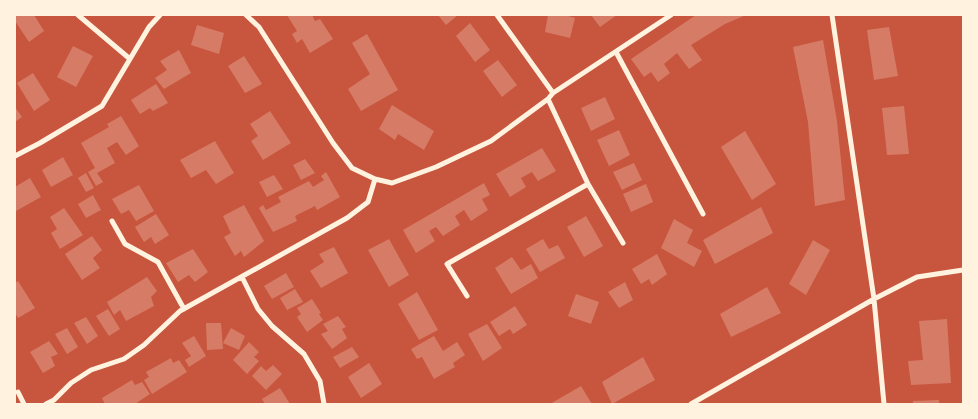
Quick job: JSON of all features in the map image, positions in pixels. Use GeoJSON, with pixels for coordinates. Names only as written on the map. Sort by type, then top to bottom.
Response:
{"type":"FeatureCollection","features":[{"type":"Feature","properties":{"kind":"street"},"geometry":{"type":"LineString","coordinates":[[78,15],[130,59]]}},
{"type":"Feature","properties":{"kind":"street"},"geometry":{"type":"LineString","coordinates":[[15,156],[102,106],[149,27],[160,15]]}},
{"type":"Feature","properties":{"kind":"street"},"geometry":{"type":"LineString","coordinates":[[246,15],[260,27],[333,143],[352,168],[375,179],[392,183],[436,167],[491,141],[548,99],[553,93],[671,15]]}},
{"type":"Feature","properties":{"kind":"street"},"geometry":{"type":"LineString","coordinates":[[496,15],[553,93]]}},
{"type":"Feature","properties":{"kind":"street"},"geometry":{"type":"LineString","coordinates":[[832,15],[874,299],[884,404]]}},
{"type":"Feature","properties":{"kind":"street"},"geometry":{"type":"LineString","coordinates":[[616,52],[703,214]]}},
{"type":"Feature","properties":{"kind":"street"},"geometry":{"type":"LineString","coordinates":[[548,99],[588,184],[623,244]]}},
{"type":"Feature","properties":{"kind":"street"},"geometry":{"type":"LineString","coordinates":[[46,404],[54,400],[71,383],[91,370],[124,359],[144,345],[180,311],[347,218],[368,202],[375,179]]}},
{"type":"Feature","properties":{"kind":"street"},"geometry":{"type":"LineString","coordinates":[[467,296],[447,264],[588,184]]}},
{"type":"Feature","properties":{"kind":"street"},"geometry":{"type":"LineString","coordinates":[[112,221],[125,244],[158,262],[184,309]]}},
{"type":"Feature","properties":{"kind":"street"},"geometry":{"type":"LineString","coordinates":[[691,404],[874,299],[917,277],[963,270]]}},
{"type":"Feature","properties":{"kind":"street"},"geometry":{"type":"LineString","coordinates":[[242,277],[258,309],[272,326],[304,354],[320,381],[324,404]]}},
{"type":"Feature","properties":{"kind":"street"},"geometry":{"type":"LineString","coordinates":[[18,392],[24,404]]}},
{"type":"Feature","properties":{"kind":"building"},"geometry":{"type":"Polygon","coordinates":[[[15,15],[34,15],[44,31],[29,42],[15,21],[15,15]]]}},
{"type":"Feature","properties":{"kind":"building"},"geometry":{"type":"Polygon","coordinates":[[[287,15],[312,15],[315,21],[320,19],[333,39],[310,53],[302,39],[297,43],[292,34],[297,31],[287,15]]]}},
{"type":"Feature","properties":{"kind":"building"},"geometry":{"type":"Polygon","coordinates":[[[438,15],[458,15],[446,25],[438,15]]]}},
{"type":"Feature","properties":{"kind":"building"},"geometry":{"type":"Polygon","coordinates":[[[548,15],[565,15],[575,18],[570,38],[545,32],[548,15]]]}},
{"type":"Feature","properties":{"kind":"building"},"geometry":{"type":"Polygon","coordinates":[[[591,15],[617,15],[600,27],[591,15]]]}},
{"type":"Feature","properties":{"kind":"building"},"geometry":{"type":"Polygon","coordinates":[[[696,15],[746,15],[725,24],[691,45],[702,60],[689,69],[677,53],[664,64],[670,73],[658,82],[651,72],[644,77],[631,59],[696,15]]]}},
{"type":"Feature","properties":{"kind":"building"},"geometry":{"type":"Polygon","coordinates":[[[470,23],[490,50],[475,62],[456,36],[470,23]]]}},
{"type":"Feature","properties":{"kind":"building"},"geometry":{"type":"Polygon","coordinates":[[[197,25],[224,33],[219,54],[191,45],[197,25]]]}},
{"type":"Feature","properties":{"kind":"building"},"geometry":{"type":"Polygon","coordinates":[[[889,27],[898,76],[874,80],[867,30],[889,27]]]}},
{"type":"Feature","properties":{"kind":"building"},"geometry":{"type":"Polygon","coordinates":[[[367,34],[398,90],[361,111],[348,89],[370,74],[352,43],[367,34]]]}},
{"type":"Feature","properties":{"kind":"building"},"geometry":{"type":"Polygon","coordinates":[[[823,40],[837,121],[845,200],[815,206],[808,122],[793,47],[823,40]]]}},
{"type":"Feature","properties":{"kind":"building"},"geometry":{"type":"Polygon","coordinates":[[[73,46],[93,56],[76,87],[57,77],[73,46]]]}},
{"type":"Feature","properties":{"kind":"building"},"geometry":{"type":"Polygon","coordinates":[[[179,50],[191,73],[164,89],[155,78],[167,70],[160,61],[179,50]]]}},
{"type":"Feature","properties":{"kind":"building"},"geometry":{"type":"Polygon","coordinates":[[[244,56],[262,84],[245,93],[228,66],[244,56]]]}},
{"type":"Feature","properties":{"kind":"building"},"geometry":{"type":"Polygon","coordinates":[[[498,60],[517,85],[502,97],[483,71],[498,60]]]}},
{"type":"Feature","properties":{"kind":"building"},"geometry":{"type":"Polygon","coordinates":[[[33,73],[50,100],[34,111],[17,83],[33,73]]]}},
{"type":"Feature","properties":{"kind":"building"},"geometry":{"type":"Polygon","coordinates":[[[156,84],[168,103],[153,111],[150,108],[140,114],[131,100],[156,84]]]}},
{"type":"Feature","properties":{"kind":"building"},"geometry":{"type":"Polygon","coordinates":[[[605,97],[615,119],[591,131],[581,108],[605,97]]]}},
{"type":"Feature","properties":{"kind":"building"},"geometry":{"type":"Polygon","coordinates":[[[392,105],[434,131],[424,150],[398,134],[395,140],[379,129],[392,105]]]}},
{"type":"Feature","properties":{"kind":"building"},"geometry":{"type":"Polygon","coordinates":[[[904,106],[909,154],[887,155],[882,108],[904,106]]]}},
{"type":"Feature","properties":{"kind":"building"},"geometry":{"type":"Polygon","coordinates":[[[15,107],[22,117],[15,122],[15,107]]]}},
{"type":"Feature","properties":{"kind":"building"},"geometry":{"type":"Polygon","coordinates":[[[270,111],[291,143],[263,160],[251,141],[258,136],[250,124],[270,111]]]}},
{"type":"Feature","properties":{"kind":"building"},"geometry":{"type":"Polygon","coordinates":[[[121,116],[139,146],[126,155],[117,142],[107,148],[115,163],[97,173],[103,182],[96,186],[88,172],[95,168],[81,143],[109,127],[107,124],[121,116]]]}},
{"type":"Feature","properties":{"kind":"building"},"geometry":{"type":"Polygon","coordinates":[[[619,130],[630,155],[609,166],[597,140],[619,130]]]}},
{"type":"Feature","properties":{"kind":"building"},"geometry":{"type":"Polygon","coordinates":[[[745,131],[776,184],[752,200],[721,147],[745,131]]]}},
{"type":"Feature","properties":{"kind":"building"},"geometry":{"type":"Polygon","coordinates":[[[215,141],[234,173],[216,184],[206,170],[191,178],[180,160],[215,141]]]}},
{"type":"Feature","properties":{"kind":"building"},"geometry":{"type":"Polygon","coordinates":[[[542,148],[556,171],[538,181],[532,172],[521,178],[526,187],[510,197],[496,174],[542,148]]]}},
{"type":"Feature","properties":{"kind":"building"},"geometry":{"type":"Polygon","coordinates":[[[63,157],[73,175],[51,187],[42,170],[63,157]]]}},
{"type":"Feature","properties":{"kind":"building"},"geometry":{"type":"Polygon","coordinates":[[[305,159],[315,173],[301,180],[293,165],[305,159]]]}},
{"type":"Feature","properties":{"kind":"building"},"geometry":{"type":"Polygon","coordinates":[[[634,163],[642,180],[622,190],[613,172],[634,163]]]}},
{"type":"Feature","properties":{"kind":"building"},"geometry":{"type":"Polygon","coordinates":[[[326,172],[340,197],[317,210],[315,206],[295,216],[297,221],[273,232],[259,208],[263,205],[266,210],[281,202],[278,197],[309,181],[313,187],[324,180],[321,176],[326,172]]]}},
{"type":"Feature","properties":{"kind":"building"},"geometry":{"type":"Polygon","coordinates":[[[86,173],[94,188],[86,192],[78,178],[86,173]]]}},
{"type":"Feature","properties":{"kind":"building"},"geometry":{"type":"Polygon","coordinates":[[[274,175],[283,189],[267,197],[259,182],[274,175]]]}},
{"type":"Feature","properties":{"kind":"building"},"geometry":{"type":"Polygon","coordinates":[[[30,178],[41,197],[16,211],[15,187],[30,178]]]}},
{"type":"Feature","properties":{"kind":"building"},"geometry":{"type":"Polygon","coordinates":[[[484,183],[490,195],[482,199],[488,210],[471,221],[464,210],[455,216],[460,225],[443,236],[436,227],[429,231],[435,241],[416,253],[403,230],[484,183]]]}},
{"type":"Feature","properties":{"kind":"building"},"geometry":{"type":"Polygon","coordinates":[[[646,184],[653,202],[631,212],[623,194],[646,184]]]}},
{"type":"Feature","properties":{"kind":"building"},"geometry":{"type":"Polygon","coordinates":[[[139,185],[154,211],[136,221],[129,210],[121,214],[112,199],[139,185]]]}},
{"type":"Feature","properties":{"kind":"building"},"geometry":{"type":"Polygon","coordinates":[[[93,195],[101,210],[86,218],[78,204],[93,195]]]}},
{"type":"Feature","properties":{"kind":"building"},"geometry":{"type":"Polygon","coordinates":[[[244,205],[264,241],[244,257],[241,251],[235,256],[224,237],[231,233],[223,216],[244,205]]]}},
{"type":"Feature","properties":{"kind":"building"},"geometry":{"type":"Polygon","coordinates":[[[761,207],[773,233],[715,264],[703,240],[761,207]]]}},
{"type":"Feature","properties":{"kind":"building"},"geometry":{"type":"Polygon","coordinates":[[[64,208],[83,235],[60,249],[51,233],[57,229],[50,217],[64,208]]]}},
{"type":"Feature","properties":{"kind":"building"},"geometry":{"type":"Polygon","coordinates":[[[156,214],[169,235],[155,244],[151,237],[144,242],[135,227],[156,214]]]}},
{"type":"Feature","properties":{"kind":"building"},"geometry":{"type":"Polygon","coordinates":[[[586,216],[603,246],[584,257],[567,227],[586,216]]]}},
{"type":"Feature","properties":{"kind":"building"},"geometry":{"type":"Polygon","coordinates":[[[674,219],[693,230],[687,243],[702,251],[694,267],[661,248],[674,219]]]}},
{"type":"Feature","properties":{"kind":"building"},"geometry":{"type":"Polygon","coordinates":[[[92,236],[102,250],[93,258],[100,268],[82,280],[65,254],[92,236]]]}},
{"type":"Feature","properties":{"kind":"building"},"geometry":{"type":"Polygon","coordinates":[[[389,239],[409,275],[389,287],[368,250],[389,239]]]}},
{"type":"Feature","properties":{"kind":"building"},"geometry":{"type":"Polygon","coordinates":[[[543,239],[549,249],[558,245],[565,258],[540,272],[526,249],[543,239]]]}},
{"type":"Feature","properties":{"kind":"building"},"geometry":{"type":"Polygon","coordinates":[[[813,240],[830,250],[806,295],[789,284],[813,240]]]}},
{"type":"Feature","properties":{"kind":"building"},"geometry":{"type":"Polygon","coordinates":[[[334,247],[348,273],[321,288],[310,271],[324,262],[319,254],[334,247]]]}},
{"type":"Feature","properties":{"kind":"building"},"geometry":{"type":"Polygon","coordinates":[[[193,249],[208,272],[195,282],[189,275],[178,282],[166,263],[193,249]]]}},
{"type":"Feature","properties":{"kind":"building"},"geometry":{"type":"Polygon","coordinates":[[[657,254],[667,274],[652,285],[649,279],[641,284],[632,269],[657,254]]]}},
{"type":"Feature","properties":{"kind":"building"},"geometry":{"type":"Polygon","coordinates":[[[512,257],[521,270],[531,264],[538,278],[511,294],[495,268],[512,257]]]}},
{"type":"Feature","properties":{"kind":"building"},"geometry":{"type":"Polygon","coordinates":[[[286,273],[294,287],[272,299],[264,286],[286,273]]]}},
{"type":"Feature","properties":{"kind":"building"},"geometry":{"type":"Polygon","coordinates":[[[147,277],[157,291],[151,297],[154,306],[126,321],[120,310],[114,315],[107,302],[147,277]]]}},
{"type":"Feature","properties":{"kind":"building"},"geometry":{"type":"Polygon","coordinates":[[[18,281],[35,308],[18,318],[15,313],[15,283],[18,281]]]}},
{"type":"Feature","properties":{"kind":"building"},"geometry":{"type":"Polygon","coordinates":[[[625,282],[633,300],[619,308],[608,292],[625,282]]]}},
{"type":"Feature","properties":{"kind":"building"},"geometry":{"type":"Polygon","coordinates":[[[767,287],[781,313],[731,337],[720,314],[767,287]]]}},
{"type":"Feature","properties":{"kind":"building"},"geometry":{"type":"Polygon","coordinates":[[[295,289],[303,302],[287,310],[280,298],[295,289]]]}},
{"type":"Feature","properties":{"kind":"building"},"geometry":{"type":"Polygon","coordinates":[[[417,292],[438,330],[419,340],[398,304],[417,292]]]}},
{"type":"Feature","properties":{"kind":"building"},"geometry":{"type":"Polygon","coordinates":[[[576,294],[599,302],[591,324],[568,316],[576,294]]]}},
{"type":"Feature","properties":{"kind":"building"},"geometry":{"type":"Polygon","coordinates":[[[312,299],[323,320],[307,332],[297,317],[301,314],[297,308],[312,299]]]}},
{"type":"Feature","properties":{"kind":"building"},"geometry":{"type":"Polygon","coordinates":[[[515,306],[527,325],[513,334],[510,329],[499,336],[490,322],[515,306]]]}},
{"type":"Feature","properties":{"kind":"building"},"geometry":{"type":"Polygon","coordinates":[[[108,309],[120,329],[109,336],[96,316],[108,309]]]}},
{"type":"Feature","properties":{"kind":"building"},"geometry":{"type":"Polygon","coordinates":[[[338,316],[346,327],[342,329],[347,338],[332,349],[321,334],[328,331],[323,324],[338,316]]]}},
{"type":"Feature","properties":{"kind":"building"},"geometry":{"type":"Polygon","coordinates":[[[86,317],[98,336],[87,344],[74,323],[86,317]]]}},
{"type":"Feature","properties":{"kind":"building"},"geometry":{"type":"Polygon","coordinates":[[[947,319],[951,383],[911,385],[908,361],[923,360],[919,321],[947,319]]]}},
{"type":"Feature","properties":{"kind":"building"},"geometry":{"type":"Polygon","coordinates":[[[206,323],[221,323],[223,349],[207,350],[206,323]]]}},
{"type":"Feature","properties":{"kind":"building"},"geometry":{"type":"Polygon","coordinates":[[[487,324],[502,348],[483,361],[468,334],[487,324]]]}},
{"type":"Feature","properties":{"kind":"building"},"geometry":{"type":"Polygon","coordinates":[[[67,328],[78,347],[67,354],[55,334],[67,328]]]}},
{"type":"Feature","properties":{"kind":"building"},"geometry":{"type":"Polygon","coordinates":[[[231,328],[245,336],[239,350],[223,343],[231,328]]]}},
{"type":"Feature","properties":{"kind":"building"},"geometry":{"type":"Polygon","coordinates":[[[194,336],[206,356],[189,367],[185,360],[191,356],[182,343],[194,336]]]}},
{"type":"Feature","properties":{"kind":"building"},"geometry":{"type":"Polygon","coordinates":[[[434,336],[443,351],[457,342],[465,355],[453,363],[455,367],[434,379],[422,357],[417,359],[411,349],[434,336]]]}},
{"type":"Feature","properties":{"kind":"building"},"geometry":{"type":"Polygon","coordinates":[[[49,341],[58,354],[51,357],[55,366],[43,373],[30,352],[49,341]]]}},
{"type":"Feature","properties":{"kind":"building"},"geometry":{"type":"Polygon","coordinates":[[[249,342],[259,352],[254,357],[259,361],[247,374],[233,360],[249,342]]]}},
{"type":"Feature","properties":{"kind":"building"},"geometry":{"type":"Polygon","coordinates":[[[352,347],[359,357],[340,368],[333,357],[352,347]]]}},
{"type":"Feature","properties":{"kind":"building"},"geometry":{"type":"Polygon","coordinates":[[[643,357],[655,380],[612,404],[602,382],[643,357]]]}},
{"type":"Feature","properties":{"kind":"building"},"geometry":{"type":"Polygon","coordinates":[[[171,358],[173,363],[179,360],[187,372],[152,394],[144,380],[149,377],[146,372],[171,358]]]}},
{"type":"Feature","properties":{"kind":"building"},"geometry":{"type":"Polygon","coordinates":[[[369,363],[382,384],[361,398],[348,377],[369,363]]]}},
{"type":"Feature","properties":{"kind":"building"},"geometry":{"type":"Polygon","coordinates":[[[273,365],[282,374],[266,390],[252,376],[261,366],[266,371],[273,365]]]}},
{"type":"Feature","properties":{"kind":"building"},"geometry":{"type":"Polygon","coordinates":[[[132,380],[135,385],[142,382],[150,394],[135,404],[105,404],[102,398],[132,380]]]}},
{"type":"Feature","properties":{"kind":"building"},"geometry":{"type":"Polygon","coordinates":[[[581,386],[592,404],[550,404],[581,386]]]}},
{"type":"Feature","properties":{"kind":"building"},"geometry":{"type":"Polygon","coordinates":[[[280,388],[290,404],[265,404],[262,399],[280,388]]]}},
{"type":"Feature","properties":{"kind":"building"},"geometry":{"type":"Polygon","coordinates":[[[939,400],[939,404],[913,404],[913,401],[939,400]]]}}]}
